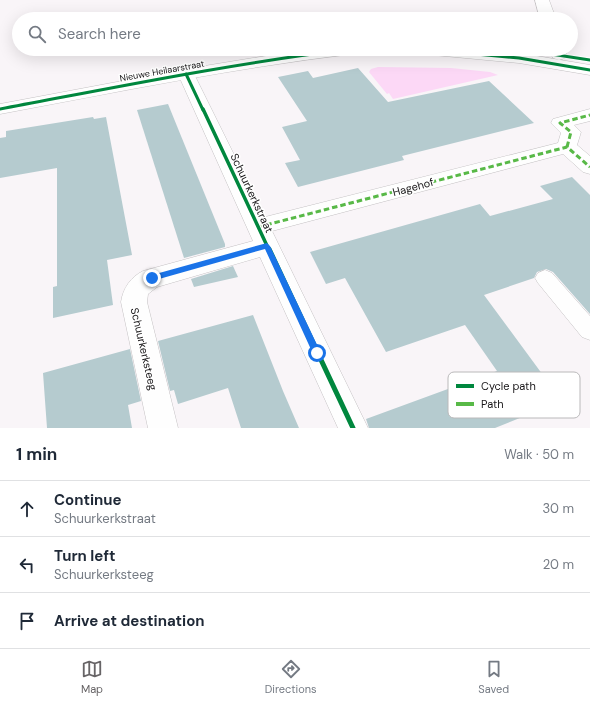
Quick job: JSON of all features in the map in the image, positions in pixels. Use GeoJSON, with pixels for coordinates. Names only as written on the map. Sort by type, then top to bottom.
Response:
{"type":"FeatureCollection","features":[{"type":"Feature","properties":{"kind":"street"},"geometry":{"type":"LineString","coordinates":[[542,0],[546,12]]}},
{"type":"Feature","properties":{"kind":"street","name":"Nieuwe Heilaarstraat"},"geometry":{"type":"LineString","coordinates":[[0,109],[186,74],[297,56]]}},
{"type":"Feature","properties":{"kind":"street"},"geometry":{"type":"LineString","coordinates":[[493,56],[513,58],[558,56],[590,60]]}},
{"type":"Feature","properties":{"kind":"street"},"geometry":{"type":"LineString","coordinates":[[558,56],[590,70]]}},
{"type":"Feature","properties":{"kind":"street","name":"Schuurkerkstraat"},"geometry":{"type":"LineString","coordinates":[[186,74],[353,428]]}},
{"type":"Feature","properties":{"kind":"street"},"geometry":{"type":"LineString","coordinates":[[590,115],[560,123],[571,132],[567,147],[590,167]]}},
{"type":"Feature","properties":{"kind":"street","name":"Hagehof"},"geometry":{"type":"LineString","coordinates":[[262,237],[567,147]]}},
{"type":"Feature","properties":{"kind":"street","name":"Schuurkerksteeg"},"geometry":{"type":"LineString","coordinates":[[163,428],[134,302],[134,295],[144,282],[152,278],[262,237]]}},
{"type":"Feature","properties":{"kind":"lane"},"geometry":{"type":"LineString","coordinates":[[545,278],[590,331]]}},
{"type":"Feature","properties":{"kind":"shaded area"},"geometry":{"type":"Polygon","coordinates":[[[378,67],[451,68],[490,72],[498,75],[393,99],[369,72],[371,69],[378,67]]]}},
{"type":"Feature","properties":{"kind":"building"},"geometry":{"type":"Polygon","coordinates":[[[358,68],[388,102],[489,81],[534,123],[402,156],[404,160],[298,187],[285,163],[300,160],[282,127],[307,121],[278,77],[308,71],[313,78],[358,68]]]}},
{"type":"Feature","properties":{"kind":"building"},"geometry":{"type":"Polygon","coordinates":[[[168,104],[225,244],[225,247],[184,258],[137,110],[168,104]]]}},
{"type":"Feature","properties":{"kind":"building"},"geometry":{"type":"Polygon","coordinates":[[[93,117],[94,119],[106,117],[132,255],[107,260],[113,305],[53,318],[53,287],[57,286],[57,168],[0,178],[0,138],[6,137],[6,131],[93,117]]]}},
{"type":"Feature","properties":{"kind":"building"},"geometry":{"type":"Polygon","coordinates":[[[572,177],[590,195],[590,314],[553,272],[546,269],[537,272],[534,278],[484,295],[541,372],[494,372],[497,371],[465,325],[386,352],[345,278],[326,284],[310,252],[480,204],[490,216],[553,199],[540,186],[572,177]]]}},
{"type":"Feature","properties":{"kind":"building"},"geometry":{"type":"Polygon","coordinates":[[[233,266],[238,277],[194,287],[191,279],[233,266]]]}},
{"type":"Feature","properties":{"kind":"building"},"geometry":{"type":"Polygon","coordinates":[[[253,315],[299,428],[241,428],[228,388],[178,404],[174,390],[170,391],[158,341],[253,315]]]}},
{"type":"Feature","properties":{"kind":"building"},"geometry":{"type":"Polygon","coordinates":[[[130,349],[141,401],[128,405],[132,428],[47,428],[43,373],[130,349]]]}},
{"type":"Feature","properties":{"kind":"building"},"geometry":{"type":"Polygon","coordinates":[[[448,389],[448,418],[520,418],[495,428],[369,428],[366,419],[448,389]]]}},
{"type":"Feature","properties":{"kind":"marked path"},"geometry":{"type":"LineString","coordinates":[[567,147],[571,132],[560,123],[590,115]]}},
{"type":"Feature","properties":{"kind":"marked path"},"geometry":{"type":"LineString","coordinates":[[258,227],[567,147],[590,167]]}},
{"type":"Feature","properties":{"kind":"cycle path"},"geometry":{"type":"LineString","coordinates":[[0,109],[186,74],[297,56]]}},
{"type":"Feature","properties":{"kind":"cycle path"},"geometry":{"type":"LineString","coordinates":[[498,56],[519,58],[590,70]]}},
{"type":"Feature","properties":{"kind":"cycle path"},"geometry":{"type":"LineString","coordinates":[[564,56],[590,60]]}},
{"type":"Feature","properties":{"kind":"cycle path"},"geometry":{"type":"LineString","coordinates":[[186,74],[353,428]]}},
{"type":"Feature","properties":{"kind":"route"},"geometry":{"type":"LineString","coordinates":[[152,278],[267,246],[317,353]]}}]}
